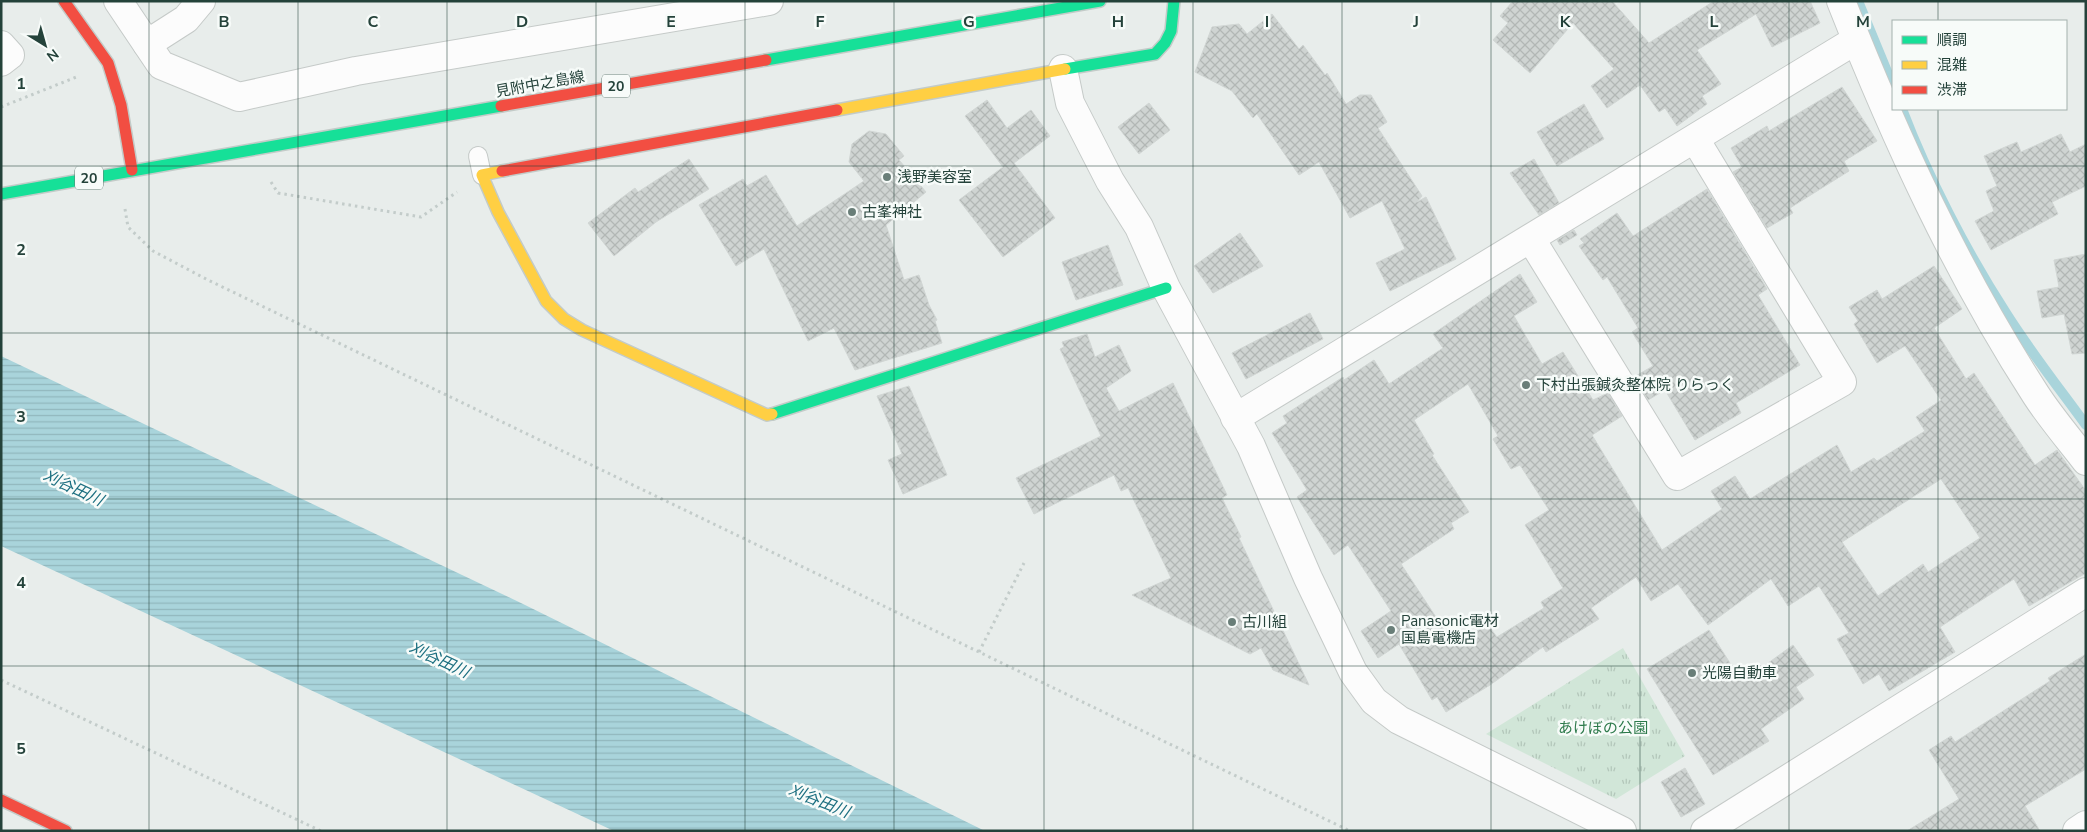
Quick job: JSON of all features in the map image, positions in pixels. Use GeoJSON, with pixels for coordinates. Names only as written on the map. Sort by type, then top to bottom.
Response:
{"type":"FeatureCollection","features":[{"type":"Feature","properties":{"kind":"street"},"geometry":{"type":"LineString","coordinates":[[64,1],[96,44],[114,78],[121,105],[132,170]]}},
{"type":"Feature","properties":{"kind":"street"},"geometry":{"type":"LineString","coordinates":[[118,1],[162,65],[239,97],[356,71],[460,62],[769,1]]}},
{"type":"Feature","properties":{"kind":"street"},"geometry":{"type":"LineString","coordinates":[[147,44],[186,19],[201,1]]}},
{"type":"Feature","properties":{"kind":"street","name":"見附中之島線"},"geometry":{"type":"LineString","coordinates":[[132,170],[1100,1]]}},
{"type":"Feature","properties":{"kind":"street"},"geometry":{"type":"LineString","coordinates":[[1166,288],[767,415],[582,330],[564,319],[546,301],[498,212],[482,175],[1063,69],[1155,54],[1166,45],[1173,26],[1174,1]]}},
{"type":"Feature","properties":{"kind":"street"},"geometry":{"type":"LineString","coordinates":[[1841,1],[1903,148],[1951,250],[1979,303],[2037,396],[2086,461]]}},
{"type":"Feature","properties":{"kind":"street"},"geometry":{"type":"LineString","coordinates":[[1235,418],[1856,40]]}},
{"type":"Feature","properties":{"kind":"street"},"geometry":{"type":"LineString","coordinates":[[1,45],[10,55],[1,62]]}},
{"type":"Feature","properties":{"kind":"street"},"geometry":{"type":"LineString","coordinates":[[1063,69],[1070,103],[1110,181],[1139,227],[1166,288],[1251,446],[1308,578],[1353,672],[1374,701],[1399,720],[1622,831]]}},
{"type":"Feature","properties":{"kind":"street"},"geometry":{"type":"LineString","coordinates":[[1531,239],[1677,476],[1842,382],[1695,139]]}},
{"type":"Feature","properties":{"kind":"street","name":"20"},"geometry":{"type":"LineString","coordinates":[[1,194],[132,170]]}},
{"type":"Feature","properties":{"kind":"street"},"geometry":{"type":"LineString","coordinates":[[1706,831],[2086,592]]}},
{"type":"Feature","properties":{"kind":"street"},"geometry":{"type":"LineString","coordinates":[[1,800],[66,831]]}},
{"type":"Feature","properties":{"kind":"street"},"geometry":{"type":"LineString","coordinates":[[2077,831],[2086,826]]}},
{"type":"Feature","properties":{"kind":"lane"},"geometry":{"type":"LineString","coordinates":[[478,156],[482,175]]}},
{"type":"Feature","properties":{"kind":"path"},"geometry":{"type":"LineString","coordinates":[[1,108],[59,84]]}},
{"type":"Feature","properties":{"kind":"path"},"geometry":{"type":"LineString","coordinates":[[271,182],[278,193],[421,217],[482,175]]}},
{"type":"Feature","properties":{"kind":"path"},"geometry":{"type":"LineString","coordinates":[[125,209],[128,227],[153,251],[208,280],[1350,831]]}},
{"type":"Feature","properties":{"kind":"path"},"geometry":{"type":"LineString","coordinates":[[979,652],[1024,563]]}},
{"type":"Feature","properties":{"kind":"path"},"geometry":{"type":"LineString","coordinates":[[1,680],[321,831]]}},
{"type":"Feature","properties":{"kind":"green space","name":"あけぼの公園"},"geometry":{"type":"Polygon","coordinates":[[[1623,648],[1685,756],[1616,799],[1486,734],[1623,648]]]}},
{"type":"Feature","properties":{"kind":"water","name":"刈谷田川"},"geometry":{"type":"Polygon","coordinates":[[[1,356],[523,604],[985,831],[614,831],[1,546],[1,356]]]}},
{"type":"Feature","properties":{"kind":"building"},"geometry":{"type":"Polygon","coordinates":[[[1513,1],[1612,1],[1649,43],[1714,1],[1810,1],[1820,23],[1772,47],[1756,14],[1697,50],[1721,84],[1702,96],[1707,104],[1677,126],[1665,108],[1659,112],[1640,85],[1607,108],[1591,86],[1614,69],[1573,23],[1530,73],[1493,40],[1508,23],[1500,16],[1513,1]]]}},
{"type":"Feature","properties":{"kind":"building"},"geometry":{"type":"Polygon","coordinates":[[[1272,14],[1299,49],[1303,45],[1325,75],[1327,73],[1346,104],[1360,95],[1371,95],[1387,122],[1378,128],[1422,196],[1417,202],[1426,197],[1456,259],[1390,291],[1376,263],[1405,249],[1382,201],[1350,218],[1319,162],[1299,175],[1257,114],[1253,118],[1232,91],[1195,72],[1212,27],[1239,24],[1247,34],[1272,14]]]}},
{"type":"Feature","properties":{"kind":"building"},"geometry":{"type":"Polygon","coordinates":[[[1842,87],[1877,141],[1844,161],[1849,171],[1790,208],[1793,213],[1767,228],[1733,172],[1742,167],[1731,148],[1767,126],[1769,131],[1842,87]]]}},
{"type":"Feature","properties":{"kind":"building"},"geometry":{"type":"Polygon","coordinates":[[[987,100],[1007,128],[1031,110],[1050,136],[1014,163],[1055,218],[1003,257],[959,200],[1003,167],[965,116],[987,100]]]}},
{"type":"Feature","properties":{"kind":"building"},"geometry":{"type":"Polygon","coordinates":[[[1149,103],[1170,130],[1139,154],[1118,127],[1149,103]]]}},
{"type":"Feature","properties":{"kind":"building"},"geometry":{"type":"Polygon","coordinates":[[[1584,104],[1604,139],[1557,166],[1537,132],[1584,104]]]}},
{"type":"Feature","properties":{"kind":"building"},"geometry":{"type":"Polygon","coordinates":[[[869,131],[886,134],[904,156],[899,160],[926,192],[886,225],[904,280],[919,275],[929,305],[937,320],[935,321],[942,343],[855,370],[834,328],[808,341],[764,249],[736,266],[699,205],[743,179],[747,186],[766,175],[797,226],[864,181],[849,162],[852,144],[869,131]]]}},
{"type":"Feature","properties":{"kind":"building"},"geometry":{"type":"Polygon","coordinates":[[[2061,134],[2070,152],[2086,144],[2086,186],[2052,202],[2058,214],[1991,250],[1975,221],[1994,211],[1986,191],[1997,186],[1984,156],[2017,142],[2021,152],[2061,134]]]}},
{"type":"Feature","properties":{"kind":"building"},"geometry":{"type":"Polygon","coordinates":[[[689,159],[709,189],[656,222],[614,256],[588,223],[635,188],[638,192],[689,159]]]}},
{"type":"Feature","properties":{"kind":"building"},"geometry":{"type":"Polygon","coordinates":[[[1534,159],[1559,203],[1539,215],[1510,173],[1534,159]]]}},
{"type":"Feature","properties":{"kind":"building"},"geometry":{"type":"Polygon","coordinates":[[[1707,189],[1767,289],[1758,295],[1800,365],[1736,403],[1741,413],[1695,440],[1665,390],[1648,400],[1634,377],[1653,366],[1632,332],[1638,328],[1607,277],[1603,280],[1579,246],[1584,243],[1580,239],[1617,213],[1633,236],[1707,189]]]}},
{"type":"Feature","properties":{"kind":"building"},"geometry":{"type":"Polygon","coordinates":[[[1574,230],[1577,235],[1560,245],[1557,240],[1574,230]]]}},
{"type":"Feature","properties":{"kind":"building"},"geometry":{"type":"Polygon","coordinates":[[[1240,233],[1263,266],[1213,293],[1194,266],[1240,233]]]}},
{"type":"Feature","properties":{"kind":"building"},"geometry":{"type":"Polygon","coordinates":[[[1108,245],[1123,285],[1076,300],[1062,262],[1108,245]]]}},
{"type":"Feature","properties":{"kind":"building"},"geometry":{"type":"Polygon","coordinates":[[[2086,254],[2086,353],[2072,354],[2064,314],[2042,318],[2037,291],[2059,287],[2054,260],[2086,254]]]}},
{"type":"Feature","properties":{"kind":"building"},"geometry":{"type":"Polygon","coordinates":[[[1934,266],[1962,309],[1934,328],[1966,379],[1974,373],[2035,465],[2057,450],[2086,491],[2086,573],[2029,606],[2014,579],[1940,627],[1955,652],[1889,691],[1879,674],[1863,684],[1837,639],[1849,633],[1819,586],[1788,606],[1771,579],[1708,625],[1678,584],[1651,601],[1636,577],[1591,608],[1599,619],[1546,652],[1543,647],[1490,685],[1446,712],[1437,697],[1432,700],[1399,644],[1378,658],[1361,631],[1391,611],[1348,545],[1334,555],[1297,497],[1307,490],[1272,433],[1287,423],[1283,416],[1343,377],[1344,380],[1374,360],[1389,384],[1443,348],[1433,334],[1520,274],[1537,302],[1514,316],[1542,364],[1563,352],[1593,400],[1608,393],[1622,416],[1592,435],[1662,550],[1722,509],[1711,491],[1735,476],[1750,499],[1837,445],[1851,472],[1874,458],[1877,461],[1925,431],[1916,417],[1941,400],[1905,346],[1877,363],[1854,324],[1858,321],[1849,307],[1877,290],[1882,299],[1934,266]],[[1468,384],[1414,420],[1434,454],[1432,455],[1469,512],[1451,523],[1454,529],[1401,564],[1455,646],[1487,624],[1497,637],[1544,608],[1541,602],[1563,588],[1525,525],[1549,510],[1520,465],[1511,469],[1493,439],[1498,436],[1468,384]],[[1941,479],[1842,542],[1878,596],[1923,564],[1928,572],[1980,538],[1941,479]]]}},
{"type":"Feature","properties":{"kind":"building"},"geometry":{"type":"Polygon","coordinates":[[[1310,313],[1323,339],[1246,379],[1232,353],[1310,313]]]}},
{"type":"Feature","properties":{"kind":"building"},"geometry":{"type":"Polygon","coordinates":[[[1087,334],[1095,357],[1119,345],[1131,371],[1106,388],[1119,411],[1173,383],[1227,495],[1222,498],[1241,537],[1239,538],[1309,685],[1273,670],[1261,648],[1250,654],[1132,595],[1171,578],[1128,488],[1121,491],[1114,475],[1034,514],[1016,478],[1101,436],[1060,349],[1064,347],[1062,342],[1087,334]]]}},
{"type":"Feature","properties":{"kind":"building"},"geometry":{"type":"Polygon","coordinates":[[[909,386],[947,475],[903,494],[888,460],[902,454],[877,396],[909,386]]]}},
{"type":"Feature","properties":{"kind":"building"},"geometry":{"type":"Polygon","coordinates":[[[1709,630],[1742,682],[1793,645],[1814,675],[1796,687],[1804,699],[1761,729],[1769,741],[1713,775],[1647,669],[1709,630]]]}},
{"type":"Feature","properties":{"kind":"building"},"geometry":{"type":"Polygon","coordinates":[[[2086,654],[2086,769],[2025,806],[2040,831],[1907,831],[1959,799],[1929,750],[1951,736],[1955,742],[2050,681],[2048,678],[2086,654]]]}},
{"type":"Feature","properties":{"kind":"building"},"geometry":{"type":"Polygon","coordinates":[[[1685,768],[1705,804],[1681,817],[1661,782],[1685,768]]]}},
{"type":"Feature","properties":{"kind":"waterway"},"geometry":{"type":"LineString","coordinates":[[1858,1],[1892,84]]}},
{"type":"Feature","properties":{"kind":"waterway"},"geometry":{"type":"LineString","coordinates":[[1902,110],[1936,187],[1977,265],[2025,341],[2086,425]]}},
{"type":"Feature","properties":{"kind":"traffic: fast"},"geometry":{"type":"LineString","coordinates":[[766,60],[1100,1]]}},
{"type":"Feature","properties":{"kind":"traffic: fast"},"geometry":{"type":"LineString","coordinates":[[1065,69],[1155,54],[1165,43],[1171,31],[1174,1]]}},
{"type":"Feature","properties":{"kind":"traffic: fast"},"geometry":{"type":"LineString","coordinates":[[1,194],[501,106]]}},
{"type":"Feature","properties":{"kind":"traffic: fast"},"geometry":{"type":"LineString","coordinates":[[772,414],[1166,288]]}},
{"type":"Feature","properties":{"kind":"traffic: slow"},"geometry":{"type":"LineString","coordinates":[[837,110],[1065,69]]}},
{"type":"Feature","properties":{"kind":"traffic: slow"},"geometry":{"type":"LineString","coordinates":[[502,171],[482,175],[498,212],[546,301],[564,319],[582,330],[767,415],[772,414]]}},
{"type":"Feature","properties":{"kind":"traffic: jam"},"geometry":{"type":"LineString","coordinates":[[64,1],[108,63],[121,105],[132,170]]}},
{"type":"Feature","properties":{"kind":"traffic: jam"},"geometry":{"type":"LineString","coordinates":[[501,106],[766,60]]}},
{"type":"Feature","properties":{"kind":"traffic: jam"},"geometry":{"type":"LineString","coordinates":[[502,171],[837,110]]}},
{"type":"Feature","properties":{"kind":"traffic: jam"},"geometry":{"type":"LineString","coordinates":[[1,800],[66,831]]}},
{"type":"Feature","properties":{"kind":"place","name":"浅野美容室"},"geometry":{"type":"Point","coordinates":[887,177]}},
{"type":"Feature","properties":{"kind":"place","name":"古峯神社"},"geometry":{"type":"Point","coordinates":[852,212]}},
{"type":"Feature","properties":{"kind":"place","name":"下村出張鍼灸整体院 りらっく"},"geometry":{"type":"Point","coordinates":[1526,385]}},
{"type":"Feature","properties":{"kind":"place","name":"古川組"},"geometry":{"type":"Point","coordinates":[1232,622]}},
{"type":"Feature","properties":{"kind":"place","name":"Panasonic電材 国島電機店"},"geometry":{"type":"Point","coordinates":[1391,630]}},
{"type":"Feature","properties":{"kind":"place","name":"光陽自動車"},"geometry":{"type":"Point","coordinates":[1692,673]}}]}
